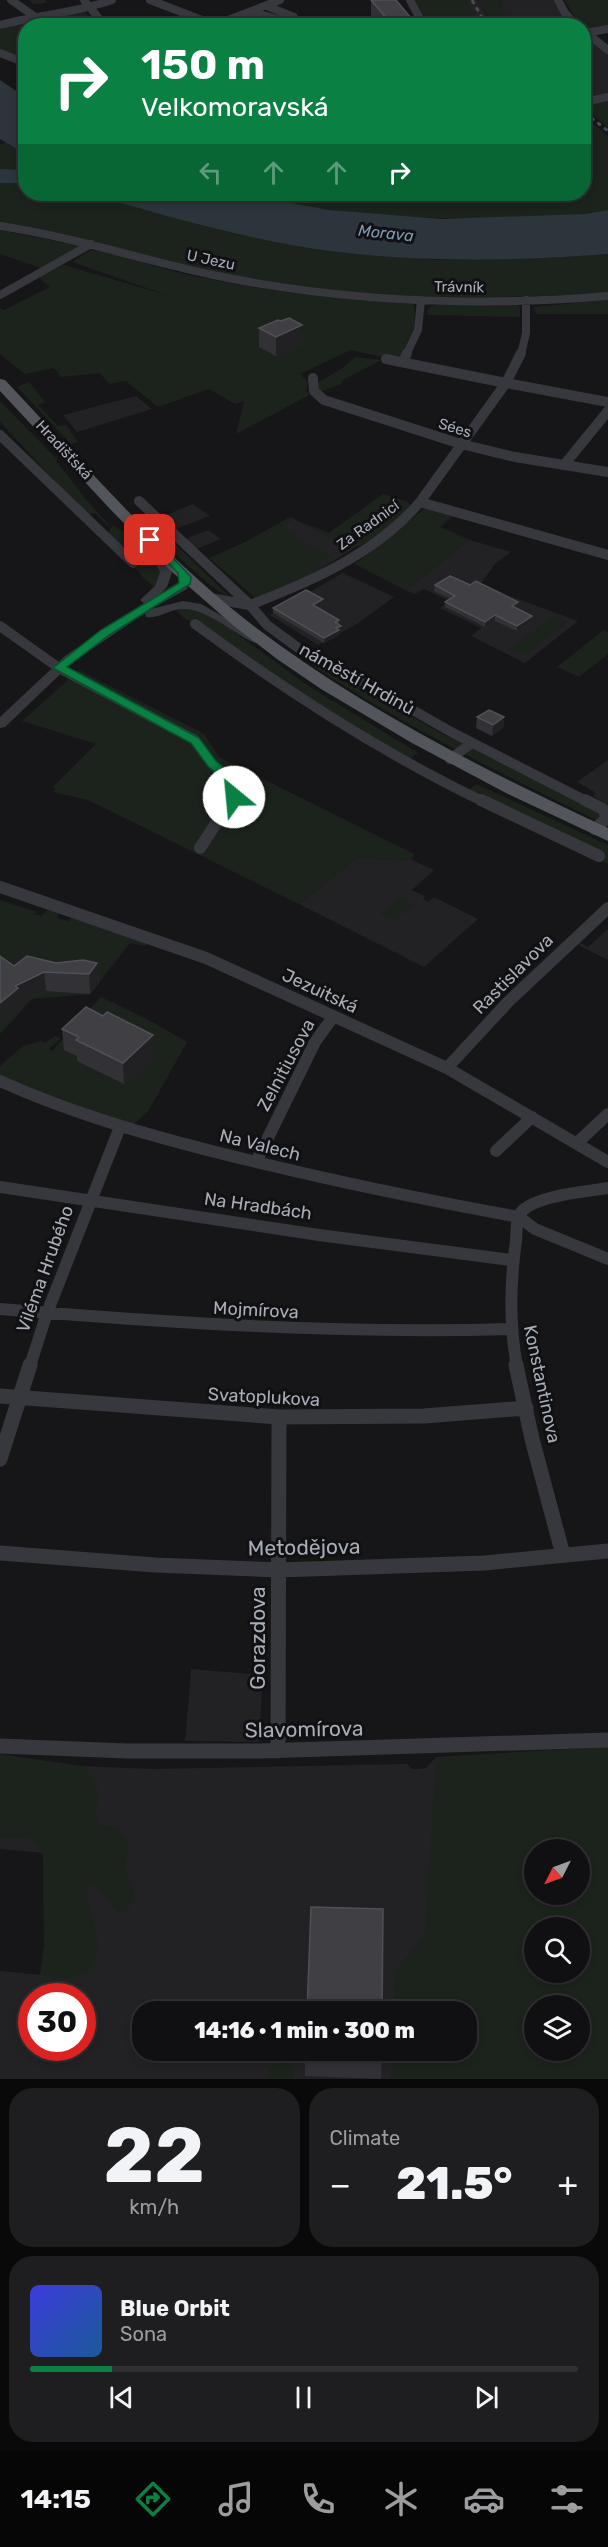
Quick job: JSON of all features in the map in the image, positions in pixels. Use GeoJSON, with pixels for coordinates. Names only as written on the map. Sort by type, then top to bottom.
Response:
{"type":"FeatureCollection","features":[{"type":"Feature","properties":{"kind":"main road","name":"Hradišťská"},"geometry":{"type":"LineString","coordinates":[[0,382],[182,572]]}},
{"type":"Feature","properties":{"kind":"main road","name":"náměstí Hrdinů"},"geometry":{"type":"LineString","coordinates":[[182,572],[257,636],[367,711],[450,759],[601,832]]}},
{"type":"Feature","properties":{"kind":"street"},"geometry":{"type":"LineString","coordinates":[[11,0],[34,16]]}},
{"type":"Feature","properties":{"kind":"street"},"geometry":{"type":"LineString","coordinates":[[84,0],[98,18]]}},
{"type":"Feature","properties":{"kind":"street"},"geometry":{"type":"LineString","coordinates":[[27,18],[90,8],[112,0]]}},
{"type":"Feature","properties":{"kind":"street"},"geometry":{"type":"LineString","coordinates":[[150,0],[197,18]]}},
{"type":"Feature","properties":{"kind":"street"},"geometry":{"type":"LineString","coordinates":[[235,18],[280,0]]}},
{"type":"Feature","properties":{"kind":"street"},"geometry":{"type":"LineString","coordinates":[[410,0],[420,18]]}},
{"type":"Feature","properties":{"kind":"street"},"geometry":{"type":"LineString","coordinates":[[558,0],[570,18]]}},
{"type":"Feature","properties":{"kind":"street"},"geometry":{"type":"LineString","coordinates":[[267,6],[289,13],[294,17],[290,18]]}},
{"type":"Feature","properties":{"kind":"street"},"geometry":{"type":"LineString","coordinates":[[252,12],[274,18]]}},
{"type":"Feature","properties":{"kind":"street"},"geometry":{"type":"LineString","coordinates":[[0,26],[18,21]]}},
{"type":"Feature","properties":{"kind":"street"},"geometry":{"type":"LineString","coordinates":[[591,31],[608,29]]}},
{"type":"Feature","properties":{"kind":"street"},"geometry":{"type":"LineString","coordinates":[[591,37],[608,50]]}},
{"type":"Feature","properties":{"kind":"street"},"geometry":{"type":"LineString","coordinates":[[0,53],[18,60]]}},
{"type":"Feature","properties":{"kind":"street"},"geometry":{"type":"LineString","coordinates":[[591,101],[608,97]]}},
{"type":"Feature","properties":{"kind":"street","name":"U Jezu"},"geometry":{"type":"LineString","coordinates":[[0,226],[91,244],[186,269],[251,282],[327,293],[421,300]]}},
{"type":"Feature","properties":{"kind":"street"},"geometry":{"type":"LineString","coordinates":[[0,295],[91,244]]}},
{"type":"Feature","properties":{"kind":"street","name":"Trávník"},"geometry":{"type":"LineString","coordinates":[[403,363],[418,330],[421,300],[526,300],[608,296]]}},
{"type":"Feature","properties":{"kind":"street"},"geometry":{"type":"LineString","coordinates":[[420,502],[516,367],[525,344],[526,300]]}},
{"type":"Feature","properties":{"kind":"street"},"geometry":{"type":"LineString","coordinates":[[386,359],[608,402]]}},
{"type":"Feature","properties":{"kind":"street","name":"Sées"},"geometry":{"type":"LineString","coordinates":[[313,378],[313,390],[321,398],[461,444],[608,472]]}},
{"type":"Feature","properties":{"kind":"street"},"geometry":{"type":"LineString","coordinates":[[564,465],[608,411]]}},
{"type":"Feature","properties":{"kind":"street","name":"Hradišťská"},"geometry":{"type":"LineString","coordinates":[[0,435],[133,563]]}},
{"type":"Feature","properties":{"kind":"street"},"geometry":{"type":"LineString","coordinates":[[139,501],[250,605],[257,636]]}},
{"type":"Feature","properties":{"kind":"street","name":"Za Radnicí"},"geometry":{"type":"LineString","coordinates":[[250,605],[302,585],[342,563],[383,536],[420,502],[608,555]]}},
{"type":"Feature","properties":{"kind":"street"},"geometry":{"type":"LineString","coordinates":[[105,633],[110,623],[155,593],[165,579],[165,568],[141,541],[132,522],[149,512]]}},
{"type":"Feature","properties":{"kind":"street"},"geometry":{"type":"LineString","coordinates":[[0,724],[81,650],[176,591],[186,582],[182,572]]}},
{"type":"Feature","properties":{"kind":"street"},"geometry":{"type":"LineString","coordinates":[[176,591],[196,588],[241,627],[257,636]]}},
{"type":"Feature","properties":{"kind":"street"},"geometry":{"type":"LineString","coordinates":[[210,598],[250,605]]}},
{"type":"Feature","properties":{"kind":"street"},"geometry":{"type":"LineString","coordinates":[[81,650],[100,642],[139,619],[168,607],[186,605],[220,616],[251,637],[257,636]]}},
{"type":"Feature","properties":{"kind":"street","name":"náměstí Hrdinů"},"geometry":{"type":"LineString","coordinates":[[250,605],[267,625],[301,650],[346,672],[472,743],[603,809],[607,818],[601,832]]}},
{"type":"Feature","properties":{"kind":"street"},"geometry":{"type":"LineString","coordinates":[[195,624],[240,657],[381,748],[462,791],[599,856]]}},
{"type":"Feature","properties":{"kind":"street"},"geometry":{"type":"LineString","coordinates":[[0,626],[59,668],[190,737],[199,744],[212,764],[230,780],[235,789],[234,797],[200,849]]}},
{"type":"Feature","properties":{"kind":"street"},"geometry":{"type":"LineString","coordinates":[[450,759],[472,743]]}},
{"type":"Feature","properties":{"kind":"street","name":"Jezuitská"},"geometry":{"type":"LineString","coordinates":[[0,887],[186,950],[447,1068],[608,1162]]}},
{"type":"Feature","properties":{"kind":"street","name":"Rastislavova"},"geometry":{"type":"LineString","coordinates":[[447,1068],[508,1002],[608,908]]}},
{"type":"Feature","properties":{"kind":"street","name":"Zelnitiusova"},"geometry":{"type":"LineString","coordinates":[[256,1162],[315,1042],[333,1017]]}},
{"type":"Feature","properties":{"kind":"street","name":"Na Valech"},"geometry":{"type":"LineString","coordinates":[[0,1081],[50,1104],[120,1127],[347,1184],[519,1217]]}},
{"type":"Feature","properties":{"kind":"street"},"geometry":{"type":"LineString","coordinates":[[577,1143],[608,1114]]}},
{"type":"Feature","properties":{"kind":"street"},"geometry":{"type":"LineString","coordinates":[[496,1151],[532,1117]]}},
{"type":"Feature","properties":{"kind":"street","name":"Viléma Hrubého"},"geometry":{"type":"LineString","coordinates":[[0,1459],[47,1313],[120,1127]]}},
{"type":"Feature","properties":{"kind":"street","name":"Na Hradbách"},"geometry":{"type":"LineString","coordinates":[[0,1187],[320,1234],[385,1246],[511,1260]]}},
{"type":"Feature","properties":{"kind":"street"},"geometry":{"type":"LineString","coordinates":[[608,1188],[534,1204],[524,1209],[519,1217],[535,1229],[608,1259]]}},
{"type":"Feature","properties":{"kind":"street","name":"Konstantinova"},"geometry":{"type":"LineString","coordinates":[[519,1217],[511,1260],[511,1329],[526,1408],[563,1555]]}},
{"type":"Feature","properties":{"kind":"street","name":"Mojmírova"},"geometry":{"type":"LineString","coordinates":[[0,1309],[139,1321],[288,1330],[441,1332],[511,1329]]}},
{"type":"Feature","properties":{"kind":"street","name":"Svatoplukova"},"geometry":{"type":"LineString","coordinates":[[0,1396],[279,1417],[413,1417],[526,1408]]}},
{"type":"Feature","properties":{"kind":"street","name":"Gorazdova"},"geometry":{"type":"LineString","coordinates":[[278,1750],[279,1417]]}},
{"type":"Feature","properties":{"kind":"street","name":"Metodějova"},"geometry":{"type":"LineString","coordinates":[[0,1553],[154,1565],[279,1570],[485,1563],[608,1551]]}},
{"type":"Feature","properties":{"kind":"street","name":"Slavomírova"},"geometry":{"type":"LineString","coordinates":[[0,1746],[145,1751],[278,1750],[420,1748],[608,1740]]}},
{"type":"Feature","properties":{"kind":"shaded area"},"geometry":{"type":"Polygon","coordinates":[[[415,0],[466,0],[477,18],[424,18],[415,0]]]}},
{"type":"Feature","properties":{"kind":"shaded area"},"geometry":{"type":"Polygon","coordinates":[[[466,0],[477,0],[488,18],[475,18],[466,0]]]}},
{"type":"Feature","properties":{"kind":"shaded area"},"geometry":{"type":"Polygon","coordinates":[[[477,0],[502,0],[504,15],[510,15],[512,18],[489,18],[477,0]]]}},
{"type":"Feature","properties":{"kind":"shaded area"},"geometry":{"type":"Polygon","coordinates":[[[502,0],[554,0],[564,18],[488,18],[502,0]]]}},
{"type":"Feature","properties":{"kind":"shaded area"},"geometry":{"type":"Polygon","coordinates":[[[565,0],[608,0],[608,26],[591,30],[591,18],[574,16],[565,0]]]}},
{"type":"Feature","properties":{"kind":"shaded area"},"geometry":{"type":"Polygon","coordinates":[[[85,12],[90,18],[39,18],[85,12]]]}},
{"type":"Feature","properties":{"kind":"shaded area"},"geometry":{"type":"Polygon","coordinates":[[[18,24],[18,58],[0,50],[0,29],[18,24]]]}},
{"type":"Feature","properties":{"kind":"shaded area"},"geometry":{"type":"Polygon","coordinates":[[[591,41],[608,54],[608,94],[591,99],[591,41]]]}},
{"type":"Feature","properties":{"kind":"shaded area"},"geometry":{"type":"Polygon","coordinates":[[[591,102],[608,102],[608,128],[591,114],[591,102]]]}},
{"type":"Feature","properties":{"kind":"shaded area"},"geometry":{"type":"Polygon","coordinates":[[[591,122],[608,136],[608,210],[567,215],[466,218],[402,217],[273,201],[591,201],[591,122]]]}},
{"type":"Feature","properties":{"kind":"shaded area"},"geometry":{"type":"Polygon","coordinates":[[[6,143],[18,150],[18,170],[0,169],[0,144],[6,143]]]}},
{"type":"Feature","properties":{"kind":"shaded area"},"geometry":{"type":"Polygon","coordinates":[[[0,183],[18,183],[18,201],[116,201],[232,233],[347,253],[440,260],[528,259],[608,254],[608,293],[500,297],[393,295],[321,289],[240,277],[160,261],[0,224],[0,183]]]}},
{"type":"Feature","properties":{"kind":"shaded area"},"geometry":{"type":"Polygon","coordinates":[[[0,230],[81,246],[41,268],[0,254],[0,230]]]}},
{"type":"Feature","properties":{"kind":"shaded area"},"geometry":{"type":"Polygon","coordinates":[[[91,250],[180,273],[248,286],[330,297],[413,304],[414,328],[401,355],[387,358],[351,350],[300,374],[308,382],[306,390],[309,395],[236,434],[244,401],[235,404],[209,389],[158,407],[126,381],[109,384],[100,373],[61,377],[54,368],[25,374],[0,354],[0,308],[4,310],[50,287],[38,277],[64,265],[170,296],[72,262],[91,250]]]}},
{"type":"Feature","properties":{"kind":"shaded area"},"geometry":{"type":"Polygon","coordinates":[[[608,300],[608,314],[536,314],[534,307],[608,300]]]}},
{"type":"Feature","properties":{"kind":"shaded area"},"geometry":{"type":"Polygon","coordinates":[[[433,305],[517,305],[520,307],[520,317],[428,315],[427,310],[433,305]]]}},
{"type":"Feature","properties":{"kind":"shaded area"},"geometry":{"type":"Polygon","coordinates":[[[355,357],[381,360],[343,380],[341,384],[323,391],[317,388],[316,384],[344,367],[355,357]]]}},
{"type":"Feature","properties":{"kind":"shaded area"},"geometry":{"type":"Polygon","coordinates":[[[29,382],[45,402],[38,405],[58,426],[66,425],[78,442],[71,444],[17,387],[29,382]]]}},
{"type":"Feature","properties":{"kind":"shaded area"},"geometry":{"type":"Polygon","coordinates":[[[136,396],[152,409],[77,432],[63,415],[136,396]]]}},
{"type":"Feature","properties":{"kind":"shaded area"},"geometry":{"type":"Polygon","coordinates":[[[0,401],[58,460],[56,461],[108,526],[95,513],[87,515],[0,422],[0,401]]]}},
{"type":"Feature","properties":{"kind":"shaded area"},"geometry":{"type":"Polygon","coordinates":[[[383,494],[408,502],[410,506],[391,525],[373,538],[364,544],[350,548],[298,520],[329,533],[383,494]]]}},
{"type":"Feature","properties":{"kind":"shaded area"},"geometry":{"type":"Polygon","coordinates":[[[193,504],[210,516],[176,529],[159,518],[193,504]]]}},
{"type":"Feature","properties":{"kind":"shaded area"},"geometry":{"type":"Polygon","coordinates":[[[424,509],[456,513],[440,527],[470,540],[405,590],[355,564],[424,509]]]}},
{"type":"Feature","properties":{"kind":"shaded area"},"geometry":{"type":"Polygon","coordinates":[[[290,517],[295,519],[282,527],[296,534],[293,537],[331,555],[316,565],[322,568],[304,581],[256,598],[209,558],[245,542],[290,517]]]}},
{"type":"Feature","properties":{"kind":"shaded area"},"geometry":{"type":"Polygon","coordinates":[[[148,518],[228,595],[234,597],[226,595],[214,588],[201,577],[143,520],[148,518]]]}},
{"type":"Feature","properties":{"kind":"shaded area"},"geometry":{"type":"Polygon","coordinates":[[[294,519],[353,549],[295,584],[243,549],[294,519]]]}},
{"type":"Feature","properties":{"kind":"shaded area"},"geometry":{"type":"Polygon","coordinates":[[[113,525],[131,537],[158,566],[160,573],[154,587],[135,568],[145,564],[131,550],[136,547],[132,543],[121,546],[107,535],[113,525]]]}},
{"type":"Feature","properties":{"kind":"shaded area"},"geometry":{"type":"Polygon","coordinates":[[[208,530],[221,539],[194,550],[183,540],[208,530]]]}},
{"type":"Feature","properties":{"kind":"shaded area"},"geometry":{"type":"Polygon","coordinates":[[[470,540],[511,552],[495,564],[481,583],[578,621],[525,663],[471,636],[481,628],[440,608],[449,601],[424,589],[415,594],[405,590],[470,540]]]}},
{"type":"Feature","properties":{"kind":"shaded area"},"geometry":{"type":"Polygon","coordinates":[[[343,573],[394,597],[357,624],[318,645],[270,615],[343,573]]]}},
{"type":"Feature","properties":{"kind":"shaded area"},"geometry":{"type":"Polygon","coordinates":[[[174,608],[188,608],[214,617],[307,685],[418,753],[408,760],[290,685],[202,625],[185,619],[174,608]]]}},
{"type":"Feature","properties":{"kind":"shaded area"},"geometry":{"type":"Polygon","coordinates":[[[552,616],[568,621],[562,628],[525,654],[517,654],[510,650],[552,616]]]}},
{"type":"Feature","properties":{"kind":"shaded area"},"geometry":{"type":"Polygon","coordinates":[[[604,630],[608,632],[608,654],[579,677],[557,667],[604,630]]]}},
{"type":"Feature","properties":{"kind":"shaded area"},"geometry":{"type":"Polygon","coordinates":[[[317,662],[442,734],[608,816],[608,826],[495,770],[384,710],[312,665],[317,662]]]}},
{"type":"Feature","properties":{"kind":"shaded area"},"geometry":{"type":"Polygon","coordinates":[[[79,670],[204,734],[219,757],[414,854],[412,860],[357,857],[299,904],[88,800],[53,792],[56,788],[53,787],[96,744],[22,721],[79,670]]]}},
{"type":"Feature","properties":{"kind":"shaded area"},"geometry":{"type":"Polygon","coordinates":[[[608,760],[608,805],[593,796],[596,793],[577,782],[608,760]]]}},
{"type":"Feature","properties":{"kind":"shaded area"},"geometry":{"type":"Polygon","coordinates":[[[476,784],[608,845],[608,864],[468,791],[476,784]]]}},
{"type":"Feature","properties":{"kind":"shaded area"},"geometry":{"type":"Polygon","coordinates":[[[357,857],[412,860],[434,870],[412,890],[425,896],[423,899],[428,902],[434,897],[478,919],[424,967],[299,904],[357,857]]]}},
{"type":"Feature","properties":{"kind":"shaded area"},"geometry":{"type":"Polygon","coordinates":[[[399,897],[414,904],[394,921],[380,914],[399,897]]]}},
{"type":"Feature","properties":{"kind":"shaded area"},"geometry":{"type":"Polygon","coordinates":[[[0,900],[37,912],[34,914],[41,916],[49,908],[59,912],[57,918],[68,921],[72,918],[146,943],[145,946],[130,943],[90,994],[32,999],[0,1034],[0,900]]]}},
{"type":"Feature","properties":{"kind":"shaded area"},"geometry":{"type":"Polygon","coordinates":[[[608,929],[608,960],[580,946],[579,942],[588,947],[608,929]]]}},
{"type":"Feature","properties":{"kind":"shaded area"},"geometry":{"type":"Polygon","coordinates":[[[101,997],[149,1020],[187,1042],[149,1110],[134,1124],[80,1109],[0,1075],[0,1066],[23,1046],[41,1041],[45,1043],[55,1036],[61,1038],[49,1049],[52,1051],[101,997]]]}},
{"type":"Feature","properties":{"kind":"shaded area"},"geometry":{"type":"Polygon","coordinates":[[[191,1669],[263,1675],[259,1742],[185,1741],[191,1669]]]}},
{"type":"Feature","properties":{"kind":"shaded area"},"geometry":{"type":"Polygon","coordinates":[[[608,1747],[608,2079],[0,2079],[0,1971],[40,1975],[44,1946],[43,1853],[0,1849],[0,1763],[153,1769],[407,1764],[412,1769],[426,1768],[436,1757],[608,1747]]]}},
{"type":"Feature","properties":{"kind":"shaded area"},"geometry":{"type":"Polygon","coordinates":[[[608,1747],[608,2079],[391,2079],[392,2061],[477,2061],[477,2001],[394,2001],[395,1971],[425,1934],[436,1757],[608,1747]]]}},
{"type":"Feature","properties":{"kind":"shaded area"},"geometry":{"type":"Polygon","coordinates":[[[0,1754],[83,1766],[92,1777],[99,1792],[96,1811],[99,1824],[118,1829],[129,1841],[125,1869],[136,1897],[128,1909],[118,1913],[94,1883],[88,1886],[89,1903],[98,1945],[89,1972],[67,1979],[41,1975],[44,1946],[43,1853],[31,1838],[0,1838],[0,1754]]]}},
{"type":"Feature","properties":{"kind":"shaded area"},"geometry":{"type":"Polygon","coordinates":[[[279,2061],[286,2061],[295,2069],[293,2079],[265,2079],[270,2069],[279,2061]]]}},
{"type":"Feature","properties":{"kind":"water"},"geometry":{"type":"Polygon","coordinates":[[[0,80],[18,92],[18,150],[0,139],[0,80]]]}},
{"type":"Feature","properties":{"kind":"water"},"geometry":{"type":"Polygon","coordinates":[[[0,169],[18,170],[18,183],[0,183],[0,169]]]}},
{"type":"Feature","properties":{"kind":"water","name":"Morava"},"geometry":{"type":"Polygon","coordinates":[[[116,201],[280,201],[329,210],[441,219],[584,214],[608,210],[608,254],[469,260],[400,258],[299,246],[179,219],[116,201]]]}},
{"type":"Feature","properties":{"kind":"building"},"geometry":{"type":"Polygon","coordinates":[[[371,0],[396,0],[410,17],[403,18],[386,18],[371,0]]]}},
{"type":"Feature","properties":{"kind":"building"},"geometry":{"type":"Polygon","coordinates":[[[289,318],[302,325],[276,337],[259,328],[278,320],[289,318]]]}},
{"type":"Feature","properties":{"kind":"building"},"geometry":{"type":"Polygon","coordinates":[[[450,576],[470,585],[476,581],[518,602],[512,606],[532,616],[517,626],[495,615],[485,622],[445,602],[455,596],[435,585],[450,576]]]}},
{"type":"Feature","properties":{"kind":"building"},"geometry":{"type":"Polygon","coordinates":[[[306,590],[323,599],[313,605],[339,620],[335,622],[341,626],[336,628],[339,630],[324,638],[273,608],[306,590]]]}},
{"type":"Feature","properties":{"kind":"building"},"geometry":{"type":"Polygon","coordinates":[[[489,710],[504,717],[493,725],[477,717],[489,710]]]}},
{"type":"Feature","properties":{"kind":"building"},"geometry":{"type":"Polygon","coordinates":[[[0,956],[14,966],[27,956],[56,963],[83,960],[97,963],[89,974],[44,972],[15,986],[18,988],[0,1003],[0,956]]]}},
{"type":"Feature","properties":{"kind":"building"},"geometry":{"type":"Polygon","coordinates":[[[86,1007],[103,1016],[107,1012],[153,1035],[123,1063],[76,1040],[79,1037],[62,1029],[86,1007]]]}},
{"type":"Feature","properties":{"kind":"building"},"geometry":{"type":"Polygon","coordinates":[[[311,1907],[383,1909],[382,2001],[307,2001],[311,1907]]]}},
{"type":"Feature","properties":{"kind":"railway"},"geometry":{"type":"LineString","coordinates":[[472,0],[482,18]]}},
{"type":"Feature","properties":{"kind":"railway"},"geometry":{"type":"LineString","coordinates":[[591,118],[608,131]]}},
{"type":"Feature","properties":{"kind":"route"},"geometry":{"type":"LineString","coordinates":[[150,540],[186,577],[185,584],[105,633],[69,658],[59,668],[195,740],[212,764],[230,780],[235,789],[234,797]]}}]}
